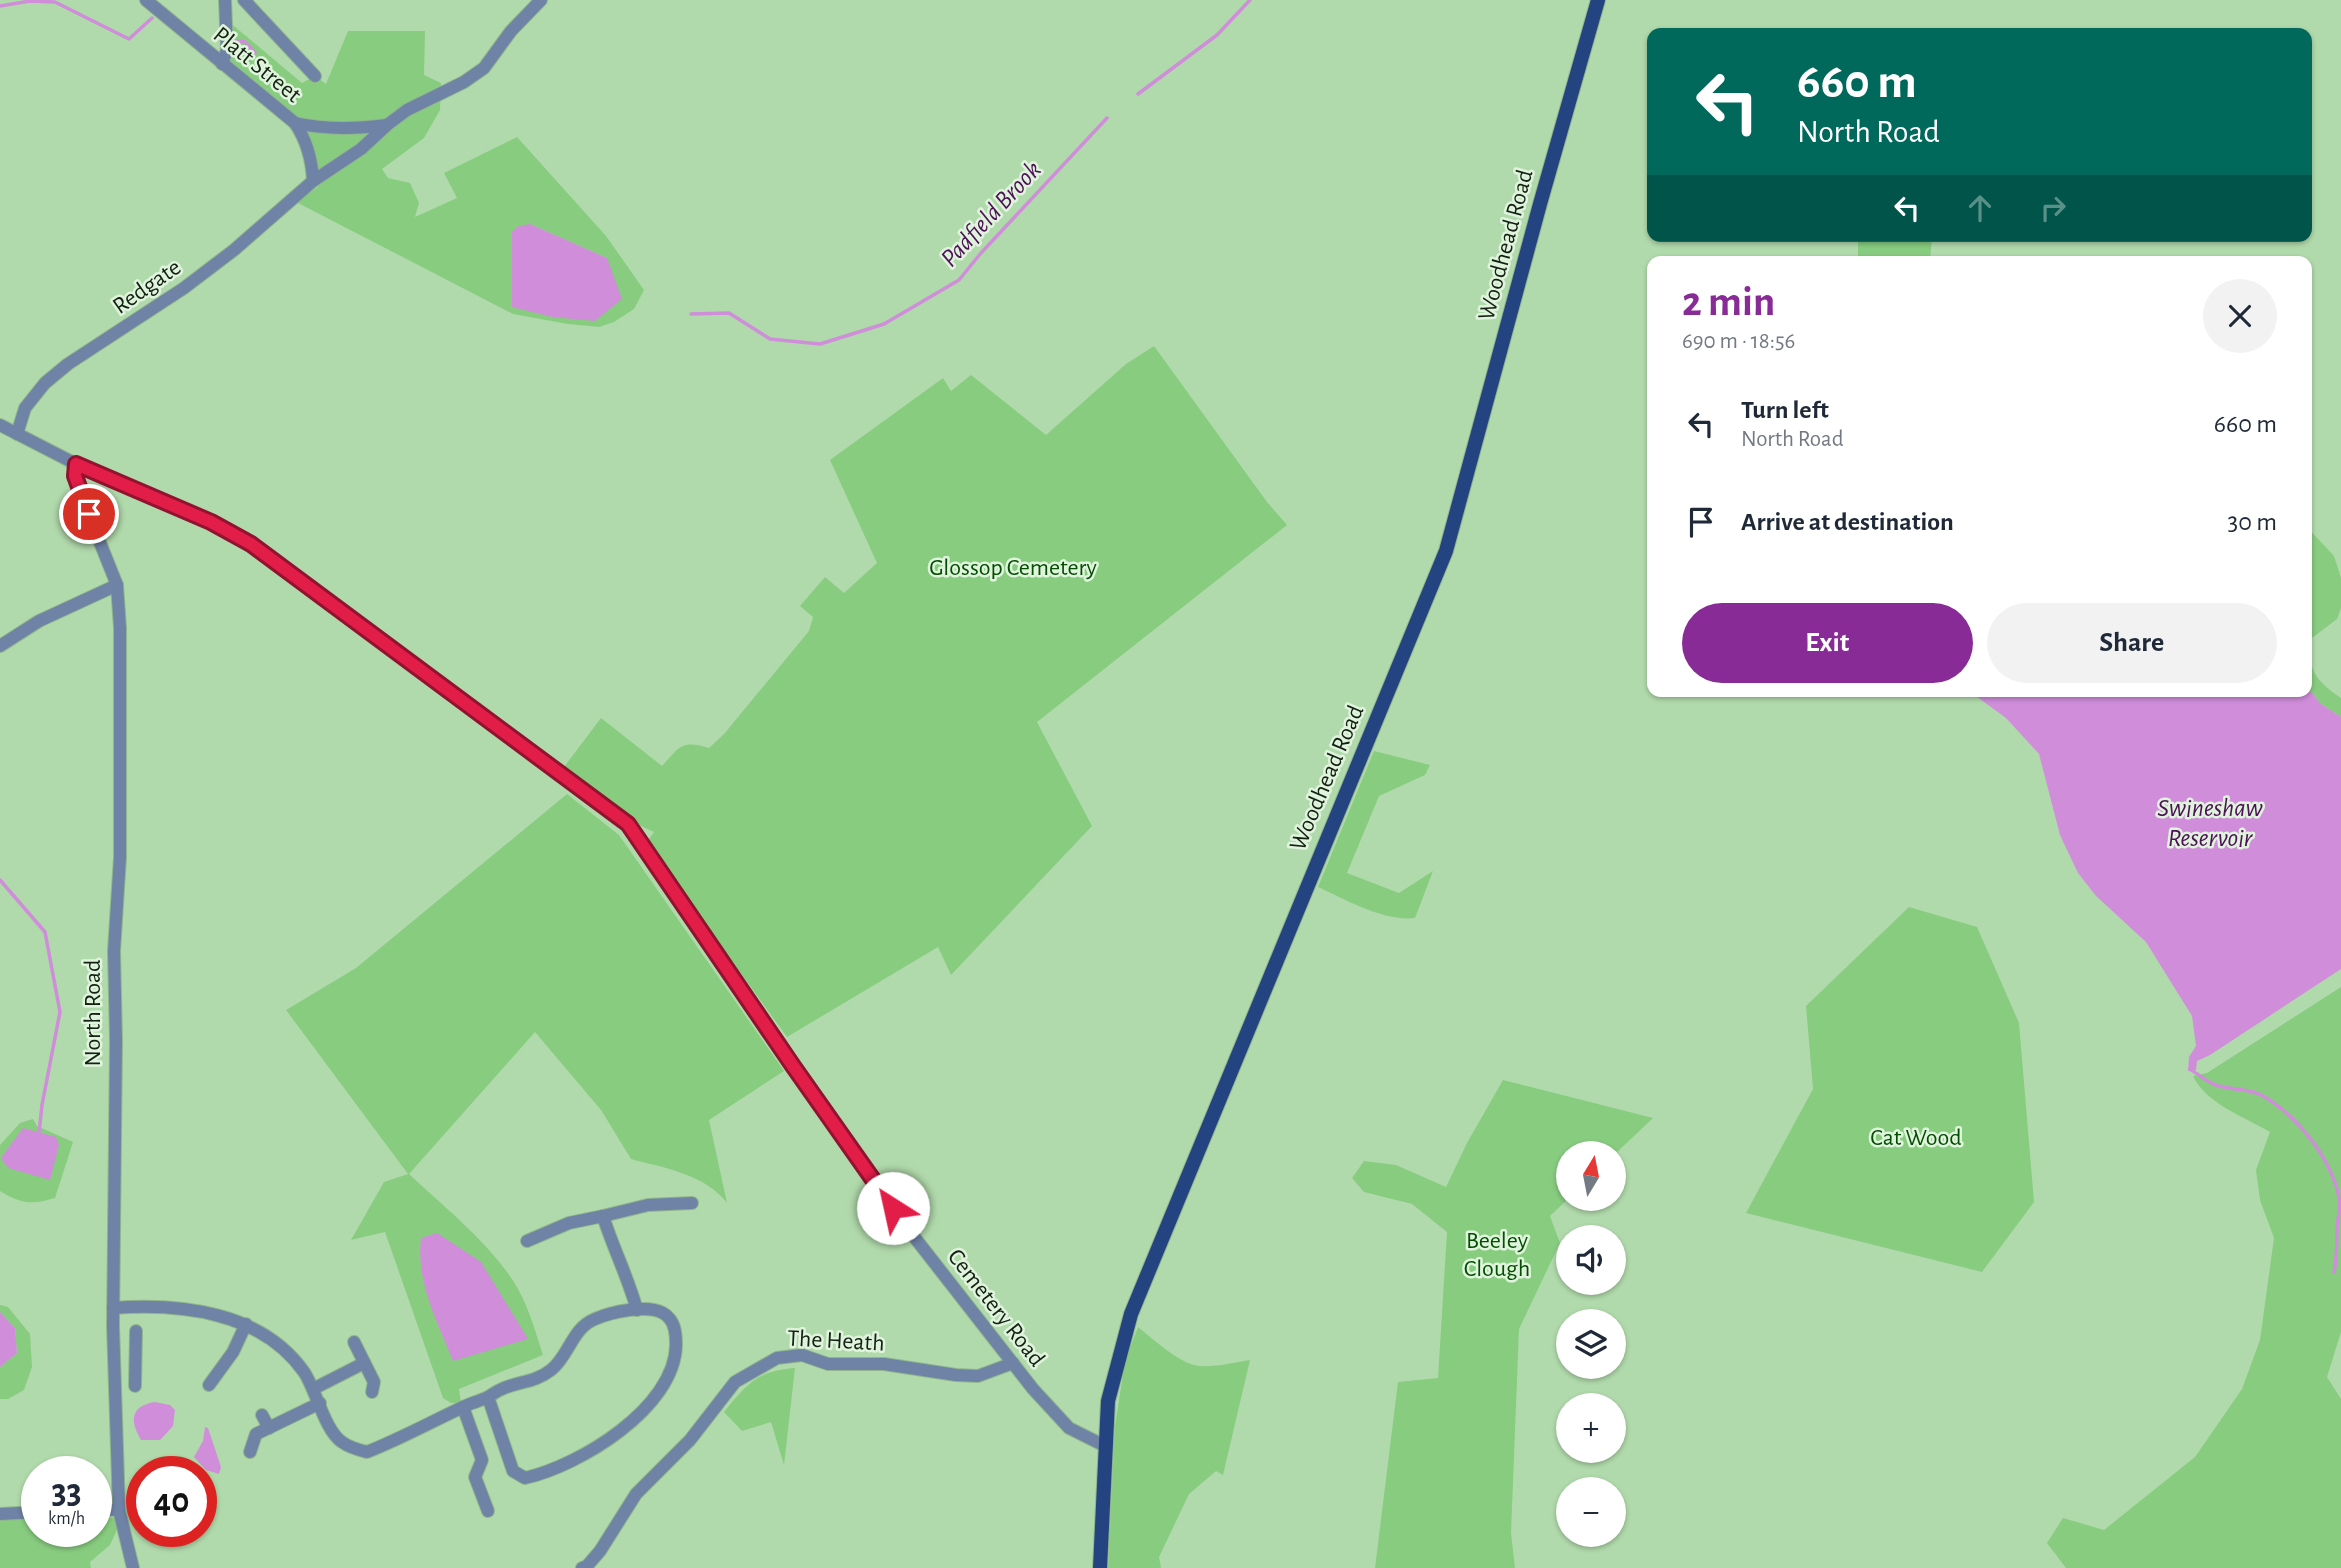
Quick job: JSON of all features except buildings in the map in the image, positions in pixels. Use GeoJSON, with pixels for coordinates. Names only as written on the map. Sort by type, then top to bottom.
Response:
{"type":"FeatureCollection","features":[{"type":"Feature","properties":{"kind":"main road","name":"Woodhead Road"},"geometry":{"type":"LineString","coordinates":[[1100,1568],[1108,1401],[1131,1314],[1452,533],[1598,0]]}},
{"type":"Feature","properties":{"kind":"street","name":"Platt Street"},"geometry":{"type":"LineString","coordinates":[[146,0],[295,123],[305,137],[312,163],[313,181]]}},
{"type":"Feature","properties":{"kind":"street"},"geometry":{"type":"LineString","coordinates":[[222,64],[227,50],[225,0]]}},
{"type":"Feature","properties":{"kind":"street"},"geometry":{"type":"LineString","coordinates":[[244,0],[315,76]]}},
{"type":"Feature","properties":{"kind":"street","name":"Redgate"},"geometry":{"type":"LineString","coordinates":[[17,434],[25,408],[45,383],[68,364],[184,288],[234,250],[313,181],[361,149],[407,110],[464,82],[484,68],[511,31],[541,0]]}},
{"type":"Feature","properties":{"kind":"street"},"geometry":{"type":"LineString","coordinates":[[295,123],[312,127],[357,129],[387,125]]}},
{"type":"Feature","properties":{"kind":"street","name":"Cemetery Road"},"geometry":{"type":"LineString","coordinates":[[0,425],[76,464],[211,522],[251,544],[628,824],[900,1218],[1033,1389],[1069,1428],[1105,1446]]}},
{"type":"Feature","properties":{"kind":"street","name":"North Road"},"geometry":{"type":"LineString","coordinates":[[76,464],[75,476],[81,495],[117,585],[120,628],[120,856],[114,951],[116,1041],[113,1308],[119,1510],[133,1568]]}},
{"type":"Feature","properties":{"kind":"street"},"geometry":{"type":"LineString","coordinates":[[0,646],[39,621],[117,585]]}},
{"type":"Feature","properties":{"kind":"street"},"geometry":{"type":"LineString","coordinates":[[527,1241],[569,1223],[648,1205],[692,1203]]}},
{"type":"Feature","properties":{"kind":"street"},"geometry":{"type":"LineString","coordinates":[[603,1216],[618,1262],[631,1287],[637,1310]]}},
{"type":"Feature","properties":{"kind":"street"},"geometry":{"type":"LineString","coordinates":[[113,1308],[156,1307],[191,1311],[246,1324],[278,1343],[304,1372],[340,1441],[367,1452],[488,1397],[502,1388],[532,1381],[552,1369],[577,1333],[592,1320],[610,1313],[660,1311],[673,1324],[676,1337],[673,1366],[663,1385],[646,1406],[600,1444],[545,1473],[524,1478],[513,1471],[488,1397]]}},
{"type":"Feature","properties":{"kind":"street"},"geometry":{"type":"LineString","coordinates":[[209,1385],[233,1352],[246,1324]]}},
{"type":"Feature","properties":{"kind":"street"},"geometry":{"type":"LineString","coordinates":[[135,1386],[136,1331]]}},
{"type":"Feature","properties":{"kind":"street"},"geometry":{"type":"LineString","coordinates":[[354,1342],[374,1382],[372,1392]]}},
{"type":"Feature","properties":{"kind":"street","name":"The Heath"},"geometry":{"type":"LineString","coordinates":[[582,1568],[600,1551],[636,1494],[690,1440],[735,1382],[777,1358],[802,1355],[828,1364],[884,1364],[978,1376],[1013,1363]]}},
{"type":"Feature","properties":{"kind":"street"},"geometry":{"type":"LineString","coordinates":[[313,1389],[364,1363]]}},
{"type":"Feature","properties":{"kind":"street"},"geometry":{"type":"LineString","coordinates":[[114,1365],[135,1365]]}},
{"type":"Feature","properties":{"kind":"street"},"geometry":{"type":"LineString","coordinates":[[250,1452],[256,1434],[320,1403]]}},
{"type":"Feature","properties":{"kind":"street"},"geometry":{"type":"LineString","coordinates":[[463,1407],[482,1460],[475,1477],[488,1511]]}},
{"type":"Feature","properties":{"kind":"street"},"geometry":{"type":"LineString","coordinates":[[262,1415],[269,1428]]}},
{"type":"Feature","properties":{"kind":"street"},"geometry":{"type":"LineString","coordinates":[[112,1510],[119,1510]]}},
{"type":"Feature","properties":{"kind":"street"},"geometry":{"type":"LineString","coordinates":[[0,1514],[21,1513]]}},
{"type":"Feature","properties":{"kind":"green space"},"geometry":{"type":"Polygon","coordinates":[[[228,21],[302,83],[315,76],[326,84],[348,31],[425,31],[424,75],[441,83],[440,110],[424,138],[382,169],[388,178],[410,183],[419,203],[415,217],[457,198],[444,173],[517,137],[606,236],[644,290],[634,309],[614,322],[599,327],[513,314],[296,202],[318,187],[316,163],[308,133],[304,126],[226,63],[228,21]],[[530,224],[552,317],[607,258],[530,224]]]}},
{"type":"Feature","properties":{"kind":"green space"},"geometry":{"type":"Polygon","coordinates":[[[1858,242],[1932,242],[1930,256],[1858,256],[1858,242]]]}},
{"type":"Feature","properties":{"kind":"green space","name":"Glossop Cemetery"},"geometry":{"type":"Polygon","coordinates":[[[1154,346],[1267,502],[1287,525],[1037,722],[1092,826],[951,975],[938,947],[787,1037],[650,848],[649,839],[654,832],[641,826],[564,767],[601,718],[662,766],[682,746],[709,748],[724,734],[809,631],[813,617],[800,606],[825,577],[844,593],[877,563],[830,460],[943,378],[951,391],[971,375],[1046,435],[1126,364],[1154,346]]]}},
{"type":"Feature","properties":{"kind":"green space"},"geometry":{"type":"Polygon","coordinates":[[[2312,532],[2334,556],[2341,578],[2341,608],[2337,619],[2312,638],[2312,532]]]}},
{"type":"Feature","properties":{"kind":"green space"},"geometry":{"type":"Polygon","coordinates":[[[2312,666],[2319,680],[2341,698],[2341,717],[2321,704],[2312,693],[2312,666]]]}},
{"type":"Feature","properties":{"kind":"green space"},"geometry":{"type":"Polygon","coordinates":[[[1374,751],[1430,765],[1425,775],[1379,796],[1347,873],[1399,893],[1433,871],[1415,918],[1391,917],[1353,904],[1318,887],[1374,751]]]}},
{"type":"Feature","properties":{"kind":"green space"},"geometry":{"type":"Polygon","coordinates":[[[567,794],[619,835],[784,1071],[709,1120],[727,1203],[718,1193],[696,1179],[631,1159],[601,1110],[535,1032],[409,1174],[464,1224],[501,1264],[522,1297],[543,1355],[459,1389],[461,1403],[451,1403],[443,1398],[385,1232],[351,1240],[384,1182],[408,1174],[286,1010],[356,968],[567,794]]]}},
{"type":"Feature","properties":{"kind":"green space","name":"Cat Wood"},"geometry":{"type":"Polygon","coordinates":[[[1909,907],[1977,927],[2019,1023],[2034,1202],[1982,1272],[1746,1213],[1813,1089],[1806,1006],[1909,907]]]}},
{"type":"Feature","properties":{"kind":"green space"},"geometry":{"type":"Polygon","coordinates":[[[2341,987],[2341,1332],[2327,1377],[2341,1399],[2341,1568],[2066,1568],[2047,1543],[2063,1518],[2104,1530],[2195,1457],[2242,1389],[2260,1340],[2274,1238],[2260,1200],[2256,1170],[2270,1132],[2216,1102],[2199,1086],[2193,1076],[2207,1073],[2341,987]]]}},
{"type":"Feature","properties":{"kind":"green space","name":"Beeley Clough"},"geometry":{"type":"Polygon","coordinates":[[[1503,1080],[1653,1118],[1626,1144],[1626,1141],[1556,1141],[1556,1210],[1550,1216],[1556,1232],[1556,1251],[1519,1329],[1511,1533],[1515,1568],[1375,1568],[1398,1382],[1438,1378],[1447,1232],[1412,1204],[1364,1192],[1352,1178],[1364,1161],[1396,1165],[1446,1187],[1467,1143],[1503,1080]]]}},
{"type":"Feature","properties":{"kind":"green space"},"geometry":{"type":"Polygon","coordinates":[[[33,1119],[37,1126],[73,1142],[55,1198],[40,1202],[21,1201],[0,1191],[0,1145],[20,1123],[33,1119]]]}},
{"type":"Feature","properties":{"kind":"green space"},"geometry":{"type":"Polygon","coordinates":[[[0,1305],[8,1307],[30,1334],[32,1367],[24,1390],[8,1399],[0,1399],[0,1367],[17,1353],[15,1328],[0,1312],[0,1305]]]}},
{"type":"Feature","properties":{"kind":"green space"},"geometry":{"type":"Polygon","coordinates":[[[1138,1327],[1167,1350],[1192,1364],[1212,1366],[1250,1360],[1223,1475],[1216,1471],[1189,1494],[1159,1557],[1161,1568],[1108,1568],[1115,1426],[1125,1361],[1138,1327]]]}},
{"type":"Feature","properties":{"kind":"green space"},"geometry":{"type":"Polygon","coordinates":[[[795,1368],[784,1465],[771,1422],[742,1431],[724,1412],[739,1394],[762,1376],[795,1368]]]}},
{"type":"Feature","properties":{"kind":"green space"},"geometry":{"type":"Polygon","coordinates":[[[21,1517],[21,1547],[108,1547],[90,1562],[91,1568],[0,1568],[0,1518],[21,1517]]]}},
{"type":"Feature","properties":{"kind":"green space"},"geometry":{"type":"Polygon","coordinates":[[[112,1518],[122,1519],[112,1541],[112,1518]]]}},
{"type":"Feature","properties":{"kind":"water"},"geometry":{"type":"Polygon","coordinates":[[[530,224],[607,258],[622,299],[595,321],[552,317],[512,307],[512,232],[519,226],[530,224]]]}},
{"type":"Feature","properties":{"kind":"water","name":"Swineshaw Reservoir"},"geometry":{"type":"Polygon","coordinates":[[[2312,693],[2321,704],[2341,717],[2341,969],[2197,1061],[2196,1070],[2188,1071],[2189,1057],[2196,1046],[2192,1016],[2146,942],[2096,896],[2078,873],[2060,835],[2039,754],[2006,718],[1977,697],[2312,697],[2312,693]]]}},
{"type":"Feature","properties":{"kind":"water"},"geometry":{"type":"Polygon","coordinates":[[[23,1128],[56,1137],[59,1145],[50,1180],[8,1168],[1,1158],[23,1128]]]}},
{"type":"Feature","properties":{"kind":"water"},"geometry":{"type":"Polygon","coordinates":[[[437,1233],[481,1262],[528,1339],[453,1361],[429,1301],[420,1255],[421,1238],[437,1233]]]}},
{"type":"Feature","properties":{"kind":"water"},"geometry":{"type":"Polygon","coordinates":[[[0,1312],[15,1328],[17,1353],[0,1367],[0,1312]]]}},
{"type":"Feature","properties":{"kind":"water"},"geometry":{"type":"Polygon","coordinates":[[[155,1402],[170,1405],[175,1410],[173,1426],[160,1440],[141,1440],[134,1415],[141,1407],[155,1402]]]}},
{"type":"Feature","properties":{"kind":"water"},"geometry":{"type":"Polygon","coordinates":[[[205,1427],[208,1428],[221,1467],[219,1474],[217,1456],[195,1456],[203,1441],[205,1427]]]}},
{"type":"Feature","properties":{"kind":"waterway","name":"Padfield Brook"},"geometry":{"type":"LineString","coordinates":[[1138,94],[1217,35],[1250,0]]}},
{"type":"Feature","properties":{"kind":"waterway","name":"Padfield Brook"},"geometry":{"type":"LineString","coordinates":[[0,6],[30,1],[55,2],[129,39],[152,18]]}},
{"type":"Feature","properties":{"kind":"waterway"},"geometry":{"type":"LineString","coordinates":[[237,41],[245,42],[255,53]]}},
{"type":"Feature","properties":{"kind":"waterway","name":"Padfield Brook"},"geometry":{"type":"LineString","coordinates":[[691,314],[729,313],[770,339],[820,344],[884,324],[959,280],[1107,118]]}},
{"type":"Feature","properties":{"kind":"waterway"},"geometry":{"type":"LineString","coordinates":[[0,880],[45,932],[60,1012],[39,1133]]}},
{"type":"Feature","properties":{"kind":"waterway"},"geometry":{"type":"LineString","coordinates":[[2192,1067],[2191,1070],[2212,1083],[2261,1095],[2287,1114],[2311,1139],[2329,1168],[2339,1202],[2334,1272]]}},
{"type":"Feature","properties":{"kind":"route"},"geometry":{"type":"LineString","coordinates":[[89,514],[75,476],[76,464],[234,534],[628,824],[893,1208]]}}]}
